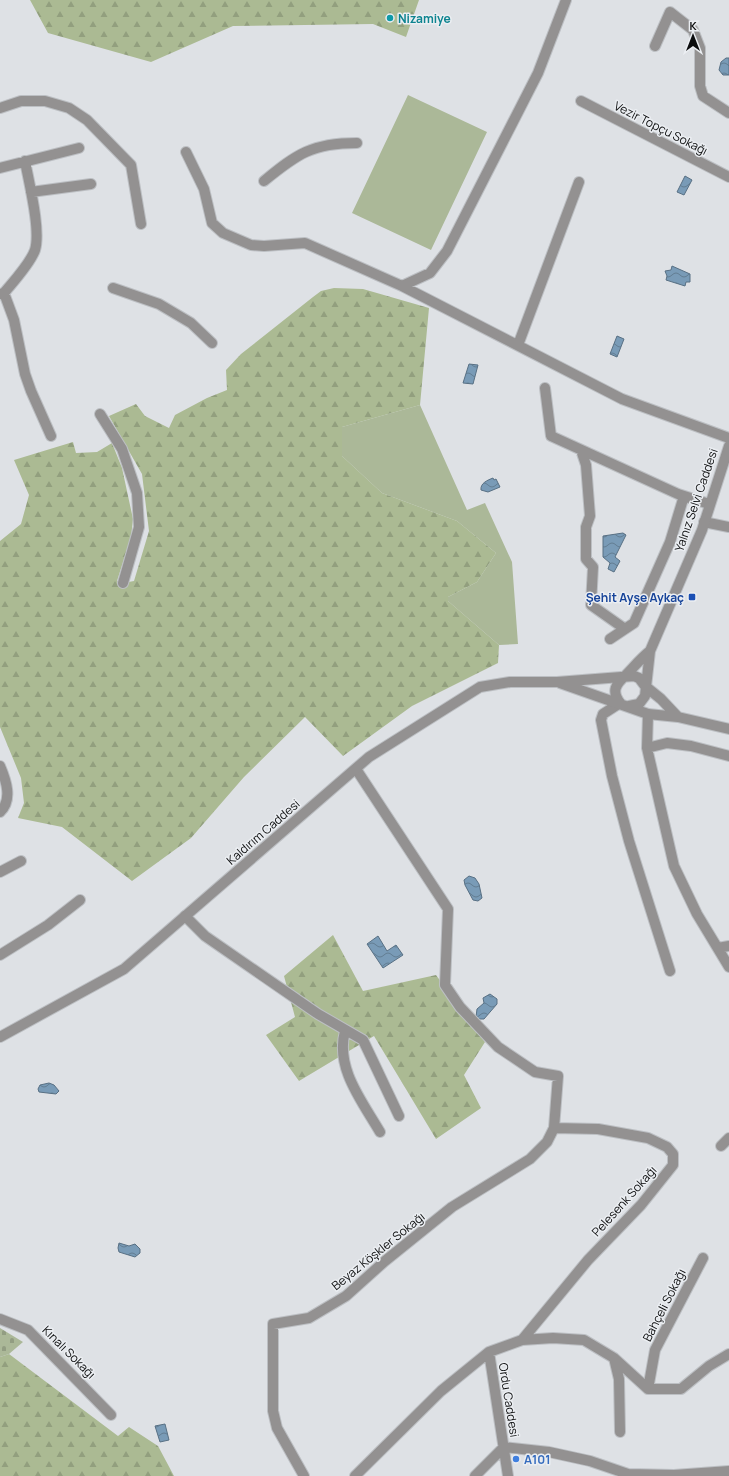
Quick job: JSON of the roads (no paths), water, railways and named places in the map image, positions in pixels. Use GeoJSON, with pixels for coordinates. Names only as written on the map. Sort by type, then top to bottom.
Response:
{"type":"FeatureCollection","features":[{"type":"Feature","properties":{"kind":"street"},"geometry":{"type":"LineString","coordinates":[[402,286],[430,273],[447,251],[538,73],[566,0]]}},
{"type":"Feature","properties":{"kind":"street"},"geometry":{"type":"LineString","coordinates":[[654,46],[670,12],[693,30],[700,48],[700,86],[703,96],[729,113]]}},
{"type":"Feature","properties":{"kind":"street"},"geometry":{"type":"LineString","coordinates":[[0,108],[21,101],[45,102],[69,108],[87,120],[131,165],[141,224]]}},
{"type":"Feature","properties":{"kind":"street","name":"Vezir Topçu Sokağı"},"geometry":{"type":"LineString","coordinates":[[581,101],[729,177]]}},
{"type":"Feature","properties":{"kind":"street"},"geometry":{"type":"LineString","coordinates":[[264,181],[289,161],[313,148],[336,143],[357,143]]}},
{"type":"Feature","properties":{"kind":"street"},"geometry":{"type":"LineString","coordinates":[[0,168],[80,148]]}},
{"type":"Feature","properties":{"kind":"street"},"geometry":{"type":"LineString","coordinates":[[186,152],[204,189],[212,223],[222,234],[251,245],[264,246],[305,243],[402,286],[622,399],[729,438]]}},
{"type":"Feature","properties":{"kind":"street"},"geometry":{"type":"LineString","coordinates":[[25,161],[31,192],[36,235],[35,251],[2,294],[14,320],[27,380],[51,436]]}},
{"type":"Feature","properties":{"kind":"street"},"geometry":{"type":"LineString","coordinates":[[518,345],[579,182]]}},
{"type":"Feature","properties":{"kind":"street"},"geometry":{"type":"LineString","coordinates":[[31,192],[90,184]]}},
{"type":"Feature","properties":{"kind":"street"},"geometry":{"type":"LineString","coordinates":[[113,288],[159,304],[191,323],[212,343]]}},
{"type":"Feature","properties":{"kind":"street"},"geometry":{"type":"LineString","coordinates":[[545,388],[551,436],[684,496],[709,504]]}},
{"type":"Feature","properties":{"kind":"street"},"geometry":{"type":"LineString","coordinates":[[100,414],[122,449],[137,493],[139,527],[123,583]]}},
{"type":"Feature","properties":{"kind":"street","name":"Yalnız Selvi Caddesi"},"geometry":{"type":"LineString","coordinates":[[650,651],[704,522],[729,446]]}},
{"type":"Feature","properties":{"kind":"street"},"geometry":{"type":"LineString","coordinates":[[581,450],[586,465],[590,516],[586,527],[586,559],[593,567],[591,605],[625,629]]}},
{"type":"Feature","properties":{"kind":"street"},"geometry":{"type":"LineString","coordinates":[[610,639],[634,622],[667,549],[684,496]]}},
{"type":"Feature","properties":{"kind":"street"},"geometry":{"type":"LineString","coordinates":[[704,522],[729,527]]}},
{"type":"Feature","properties":{"kind":"street"},"geometry":{"type":"LineString","coordinates":[[624,705],[615,694],[615,688],[636,663],[650,651]]}},
{"type":"Feature","properties":{"kind":"street"},"geometry":{"type":"LineString","coordinates":[[650,651],[645,686],[646,691],[643,700],[634,706],[624,705],[602,714],[601,720],[629,841],[670,971]]}},
{"type":"Feature","properties":{"kind":"street"},"geometry":{"type":"LineString","coordinates":[[624,677],[634,676],[639,678],[645,686],[661,699],[678,717],[729,729]]}},
{"type":"Feature","properties":{"kind":"street","name":"Kaldırım Caddesi"},"geometry":{"type":"LineString","coordinates":[[0,1037],[124,969],[369,757],[480,687],[510,682],[557,682],[624,677]]}},
{"type":"Feature","properties":{"kind":"street","name":"Kaldırım Caddesi"},"geometry":{"type":"LineString","coordinates":[[557,682],[648,714],[678,717]]}},
{"type":"Feature","properties":{"kind":"street"},"geometry":{"type":"LineString","coordinates":[[648,714],[647,748],[674,866],[697,914],[729,967]]}},
{"type":"Feature","properties":{"kind":"street"},"geometry":{"type":"LineString","coordinates":[[647,748],[667,743],[691,746],[729,756]]}},
{"type":"Feature","properties":{"kind":"street"},"geometry":{"type":"LineString","coordinates":[[0,766],[7,784],[7,797],[4,809],[0,812]]}},
{"type":"Feature","properties":{"kind":"street","name":"Beyaz Köşkler Sokağı"},"geometry":{"type":"LineString","coordinates":[[304,1476],[277,1428],[273,1404],[273,1324],[309,1318],[346,1296],[385,1261],[452,1207],[530,1159],[547,1142],[554,1128],[558,1076],[535,1072],[498,1047],[460,1007],[445,985],[448,909],[356,769]]}},
{"type":"Feature","properties":{"kind":"street"},"geometry":{"type":"LineString","coordinates":[[0,872],[21,861]]}},
{"type":"Feature","properties":{"kind":"street"},"geometry":{"type":"LineString","coordinates":[[0,955],[48,925],[80,900]]}},
{"type":"Feature","properties":{"kind":"street"},"geometry":{"type":"LineString","coordinates":[[185,916],[205,936],[345,1031],[363,1040],[399,1116]]}},
{"type":"Feature","properties":{"kind":"street"},"geometry":{"type":"LineString","coordinates":[[718,948],[729,946]]}},
{"type":"Feature","properties":{"kind":"street"},"geometry":{"type":"LineString","coordinates":[[345,1031],[342,1042],[344,1060],[352,1086],[380,1132]]}},
{"type":"Feature","properties":{"kind":"street","name":"Pelesenk Sokağı"},"geometry":{"type":"LineString","coordinates":[[522,1340],[588,1260],[641,1205],[673,1165],[673,1154],[667,1147],[648,1138],[598,1129],[554,1128]]}},
{"type":"Feature","properties":{"kind":"street"},"geometry":{"type":"LineString","coordinates":[[721,1146],[729,1138]]}},
{"type":"Feature","properties":{"kind":"street","name":"Bahçeli Sokağı"},"geometry":{"type":"LineString","coordinates":[[648,1389],[655,1350],[703,1258]]}},
{"type":"Feature","properties":{"kind":"street","name":"Kınalı Sokağı"},"geometry":{"type":"LineString","coordinates":[[0,1319],[28,1330],[111,1415]]}},
{"type":"Feature","properties":{"kind":"street"},"geometry":{"type":"LineString","coordinates":[[355,1476],[441,1391],[489,1352],[522,1340],[553,1338],[584,1340],[614,1358],[648,1389],[681,1389],[708,1366],[729,1354]]}},
{"type":"Feature","properties":{"kind":"street","name":"Ordu Caddesi"},"geometry":{"type":"LineString","coordinates":[[489,1352],[508,1476]]}},
{"type":"Feature","properties":{"kind":"street"},"geometry":{"type":"LineString","coordinates":[[614,1358],[619,1379],[620,1432]]}},
{"type":"Feature","properties":{"kind":"street"},"geometry":{"type":"LineString","coordinates":[[475,1476],[504,1447],[550,1452],[590,1461],[628,1474],[674,1475],[729,1471]]}},
{"type":"Feature","properties":{"kind":"water"},"geometry":{"type":"Polygon","coordinates":[[[726,58],[729,58],[729,75],[723,75],[719,70],[721,62],[726,58]]]}},
{"type":"Feature","properties":{"kind":"water"},"geometry":{"type":"Polygon","coordinates":[[[685,176],[692,180],[684,195],[677,192],[685,176]]]}},
{"type":"Feature","properties":{"kind":"water"},"geometry":{"type":"Polygon","coordinates":[[[672,266],[690,274],[690,282],[686,282],[685,286],[666,280],[667,276],[665,271],[671,270],[672,266]]]}},
{"type":"Feature","properties":{"kind":"water"},"geometry":{"type":"Polygon","coordinates":[[[617,336],[624,339],[617,357],[610,354],[617,336]]]}},
{"type":"Feature","properties":{"kind":"water"},"geometry":{"type":"Polygon","coordinates":[[[469,364],[478,365],[473,384],[463,383],[469,364]]]}},
{"type":"Feature","properties":{"kind":"water"},"geometry":{"type":"Polygon","coordinates":[[[493,478],[494,480],[496,479],[500,487],[488,492],[481,490],[483,484],[493,478]]]}},
{"type":"Feature","properties":{"kind":"water"},"geometry":{"type":"Polygon","coordinates":[[[623,533],[626,535],[615,557],[620,561],[614,572],[608,569],[610,563],[603,557],[603,536],[623,533]]]}},
{"type":"Feature","properties":{"kind":"water"},"geometry":{"type":"Polygon","coordinates":[[[469,876],[475,878],[479,884],[482,898],[478,901],[473,900],[465,885],[464,880],[469,876]]]}},
{"type":"Feature","properties":{"kind":"water"},"geometry":{"type":"Polygon","coordinates":[[[378,936],[387,951],[396,945],[403,955],[383,968],[367,944],[378,936]]]}},
{"type":"Feature","properties":{"kind":"water"},"geometry":{"type":"Polygon","coordinates":[[[490,994],[497,999],[497,1004],[484,1019],[478,1019],[476,1017],[477,1009],[484,1003],[483,998],[490,994]]]}},
{"type":"Feature","properties":{"kind":"water"},"geometry":{"type":"Polygon","coordinates":[[[49,1083],[54,1085],[59,1091],[56,1094],[39,1092],[38,1089],[40,1085],[49,1083]]]}},
{"type":"Feature","properties":{"kind":"water"},"geometry":{"type":"Polygon","coordinates":[[[119,1243],[129,1246],[135,1244],[140,1249],[140,1253],[135,1257],[119,1252],[119,1243]]]}},
{"type":"Feature","properties":{"kind":"water"},"geometry":{"type":"Polygon","coordinates":[[[165,1424],[169,1440],[160,1442],[155,1426],[165,1424]]]}},
{"type":"Feature","properties":{"kind":"place","name":"Nizamiye"},"geometry":{"type":"Point","coordinates":[390,18]}},
{"type":"Feature","properties":{"kind":"place","name":"Şehit Ayşe Aykaç"},"geometry":{"type":"Point","coordinates":[692,597]}},
{"type":"Feature","properties":{"kind":"place","name":"A101"},"geometry":{"type":"Point","coordinates":[516,1459]}}]}
